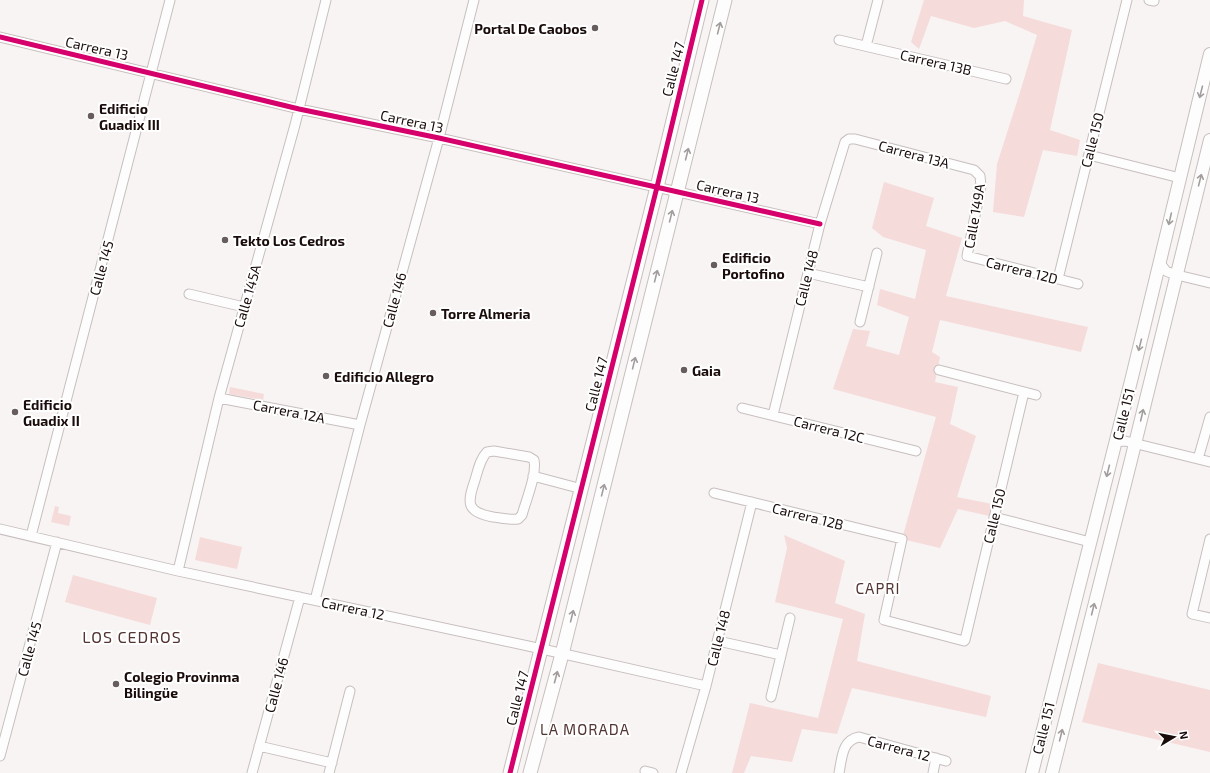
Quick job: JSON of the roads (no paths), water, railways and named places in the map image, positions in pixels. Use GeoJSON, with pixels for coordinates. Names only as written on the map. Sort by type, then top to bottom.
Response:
{"type":"FeatureCollection","features":[{"type":"Feature","properties":{"kind":"main road","name":"Calle 147"},"geometry":{"type":"LineString","coordinates":[[510,773],[582,489],[702,0]]}},
{"type":"Feature","properties":{"kind":"main road"},"geometry":{"type":"LineString","coordinates":[[530,773],[562,654],[726,0]]}},
{"type":"Feature","properties":{"kind":"street","name":"Calle 145"},"geometry":{"type":"LineString","coordinates":[[31,536],[170,0]]}},
{"type":"Feature","properties":{"kind":"street","name":"Calle 145A"},"geometry":{"type":"LineString","coordinates":[[178,571],[219,398],[299,109],[326,0]]}},
{"type":"Feature","properties":{"kind":"street","name":"Calle 146"},"geometry":{"type":"LineString","coordinates":[[315,600],[360,425],[439,138],[474,0]]}},
{"type":"Feature","properties":{"kind":"street"},"geometry":{"type":"LineString","coordinates":[[866,46],[878,0]]}},
{"type":"Feature","properties":{"kind":"street","name":"Calle 150"},"geometry":{"type":"LineString","coordinates":[[1058,279],[1127,0]]}},
{"type":"Feature","properties":{"kind":"street","name":"Carrera 13"},"geometry":{"type":"LineString","coordinates":[[0,37],[299,109],[439,138],[820,224]]}},
{"type":"Feature","properties":{"kind":"street","name":"Carrera 13B"},"geometry":{"type":"LineString","coordinates":[[839,40],[1006,79]]}},
{"type":"Feature","properties":{"kind":"street","name":"Calle 151"},"geometry":{"type":"LineString","coordinates":[[1032,773],[1132,377],[1210,54]]}},
{"type":"Feature","properties":{"kind":"street","name":"Carrera 13A"},"geometry":{"type":"LineString","coordinates":[[845,142],[849,139],[862,141],[974,170],[980,176]]}},
{"type":"Feature","properties":{"kind":"street","name":"Calle 151"},"geometry":{"type":"LineString","coordinates":[[1052,773],[1210,140]]}},
{"type":"Feature","properties":{"kind":"street","name":"Calle 148"},"geometry":{"type":"LineString","coordinates":[[772,415],[820,224],[845,142]]}},
{"type":"Feature","properties":{"kind":"street"},"geometry":{"type":"LineString","coordinates":[[1088,155],[1180,178]]}},
{"type":"Feature","properties":{"kind":"street","name":"Calle 149A"},"geometry":{"type":"LineString","coordinates":[[967,256],[981,186],[980,176]]}},
{"type":"Feature","properties":{"kind":"street"},"geometry":{"type":"LineString","coordinates":[[860,322],[877,253]]}},
{"type":"Feature","properties":{"kind":"street","name":"Carrera 12D"},"geometry":{"type":"LineString","coordinates":[[967,256],[1078,284]]}},
{"type":"Feature","properties":{"kind":"street"},"geometry":{"type":"LineString","coordinates":[[1160,263],[1166,270],[1177,275],[1210,282]]}},
{"type":"Feature","properties":{"kind":"street"},"geometry":{"type":"LineString","coordinates":[[808,273],[869,287]]}},
{"type":"Feature","properties":{"kind":"street"},"geometry":{"type":"LineString","coordinates":[[189,294],[244,307]]}},
{"type":"Feature","properties":{"kind":"street"},"geometry":{"type":"LineString","coordinates":[[939,370],[1036,395]]}},
{"type":"Feature","properties":{"kind":"street"},"geometry":{"type":"LineString","coordinates":[[1132,377],[1142,379],[1149,385]]}},
{"type":"Feature","properties":{"kind":"street","name":"Calle 150"},"geometry":{"type":"LineString","coordinates":[[884,620],[961,642],[965,640],[1024,392]]}},
{"type":"Feature","properties":{"kind":"street","name":"Carrera 12A"},"geometry":{"type":"LineString","coordinates":[[219,398],[360,425]]}},
{"type":"Feature","properties":{"kind":"street","name":"Carrera 12C"},"geometry":{"type":"LineString","coordinates":[[742,408],[916,451]]}},
{"type":"Feature","properties":{"kind":"street"},"geometry":{"type":"LineString","coordinates":[[1198,459],[1210,417]]}},
{"type":"Feature","properties":{"kind":"street"},"geometry":{"type":"LineString","coordinates":[[1115,442],[1125,441],[1210,462]]}},
{"type":"Feature","properties":{"kind":"street"},"geometry":{"type":"LineString","coordinates":[[494,451],[529,457],[534,460],[535,466],[533,476],[522,515],[518,519],[512,520],[479,514],[473,509],[470,495],[482,457],[487,452],[494,451]]}},
{"type":"Feature","properties":{"kind":"street"},"geometry":{"type":"LineString","coordinates":[[533,476],[582,489]]}},
{"type":"Feature","properties":{"kind":"street","name":"Carrera 12B"},"geometry":{"type":"LineString","coordinates":[[714,493],[902,539],[884,620]]}},
{"type":"Feature","properties":{"kind":"street","name":"Calle 148"},"geometry":{"type":"LineString","coordinates":[[681,773],[718,641],[752,502]]}},
{"type":"Feature","properties":{"kind":"street"},"geometry":{"type":"LineString","coordinates":[[994,518],[1090,542]]}},
{"type":"Feature","properties":{"kind":"street","name":"Carrera 12"},"geometry":{"type":"LineString","coordinates":[[0,529],[178,571],[542,649],[706,686]]}},
{"type":"Feature","properties":{"kind":"street"},"geometry":{"type":"LineString","coordinates":[[1210,539],[1206,575],[1192,614],[1210,618]]}},
{"type":"Feature","properties":{"kind":"street","name":"Calle 145"},"geometry":{"type":"LineString","coordinates":[[0,756],[58,542]]}},
{"type":"Feature","properties":{"kind":"street","name":"Calle 146"},"geometry":{"type":"LineString","coordinates":[[252,773],[300,597]]}},
{"type":"Feature","properties":{"kind":"street"},"geometry":{"type":"LineString","coordinates":[[772,698],[790,618]]}},
{"type":"Feature","properties":{"kind":"street"},"geometry":{"type":"LineString","coordinates":[[718,641],[781,655]]}},
{"type":"Feature","properties":{"kind":"street"},"geometry":{"type":"LineString","coordinates":[[329,773],[350,691]]}},
{"type":"Feature","properties":{"kind":"street","name":"Carrera 12"},"geometry":{"type":"LineString","coordinates":[[839,773],[846,744],[851,738],[859,737],[946,760]]}},
{"type":"Feature","properties":{"kind":"street"},"geometry":{"type":"LineString","coordinates":[[259,746],[332,763]]}},
{"type":"Feature","properties":{"kind":"street"},"geometry":{"type":"LineString","coordinates":[[932,773],[936,758]]}},
{"type":"Feature","properties":{"kind":"place","name":"Portal De Caobos"},"geometry":{"type":"Point","coordinates":[595,28]}},
{"type":"Feature","properties":{"kind":"place","name":"Edificio Guadix III"},"geometry":{"type":"Point","coordinates":[91,116]}},
{"type":"Feature","properties":{"kind":"place","name":"Tekto Los Cedros"},"geometry":{"type":"Point","coordinates":[225,240]}},
{"type":"Feature","properties":{"kind":"place","name":"Edificio Portofino"},"geometry":{"type":"Point","coordinates":[714,265]}},
{"type":"Feature","properties":{"kind":"place","name":"Torre Almeria"},"geometry":{"type":"Point","coordinates":[433,313]}},
{"type":"Feature","properties":{"kind":"place","name":"Gaia"},"geometry":{"type":"Point","coordinates":[684,370]}},
{"type":"Feature","properties":{"kind":"place","name":"Edificio Allegro"},"geometry":{"type":"Point","coordinates":[326,376]}},
{"type":"Feature","properties":{"kind":"place","name":"Edificio Guadix II"},"geometry":{"type":"Point","coordinates":[15,412]}},
{"type":"Feature","properties":{"kind":"place","name":"Colegio Provinma Bilingüe"},"geometry":{"type":"Point","coordinates":[116,684]}},
{"type":"Feature","properties":{"kind":"district","name":"CAPRI"},"geometry":{"type":"Point","coordinates":[878,588]}},
{"type":"Feature","properties":{"kind":"district","name":"LOS CEDROS"},"geometry":{"type":"Point","coordinates":[132,636]}},
{"type":"Feature","properties":{"kind":"district","name":"LA MORADA"},"geometry":{"type":"Point","coordinates":[585,729]}}]}
